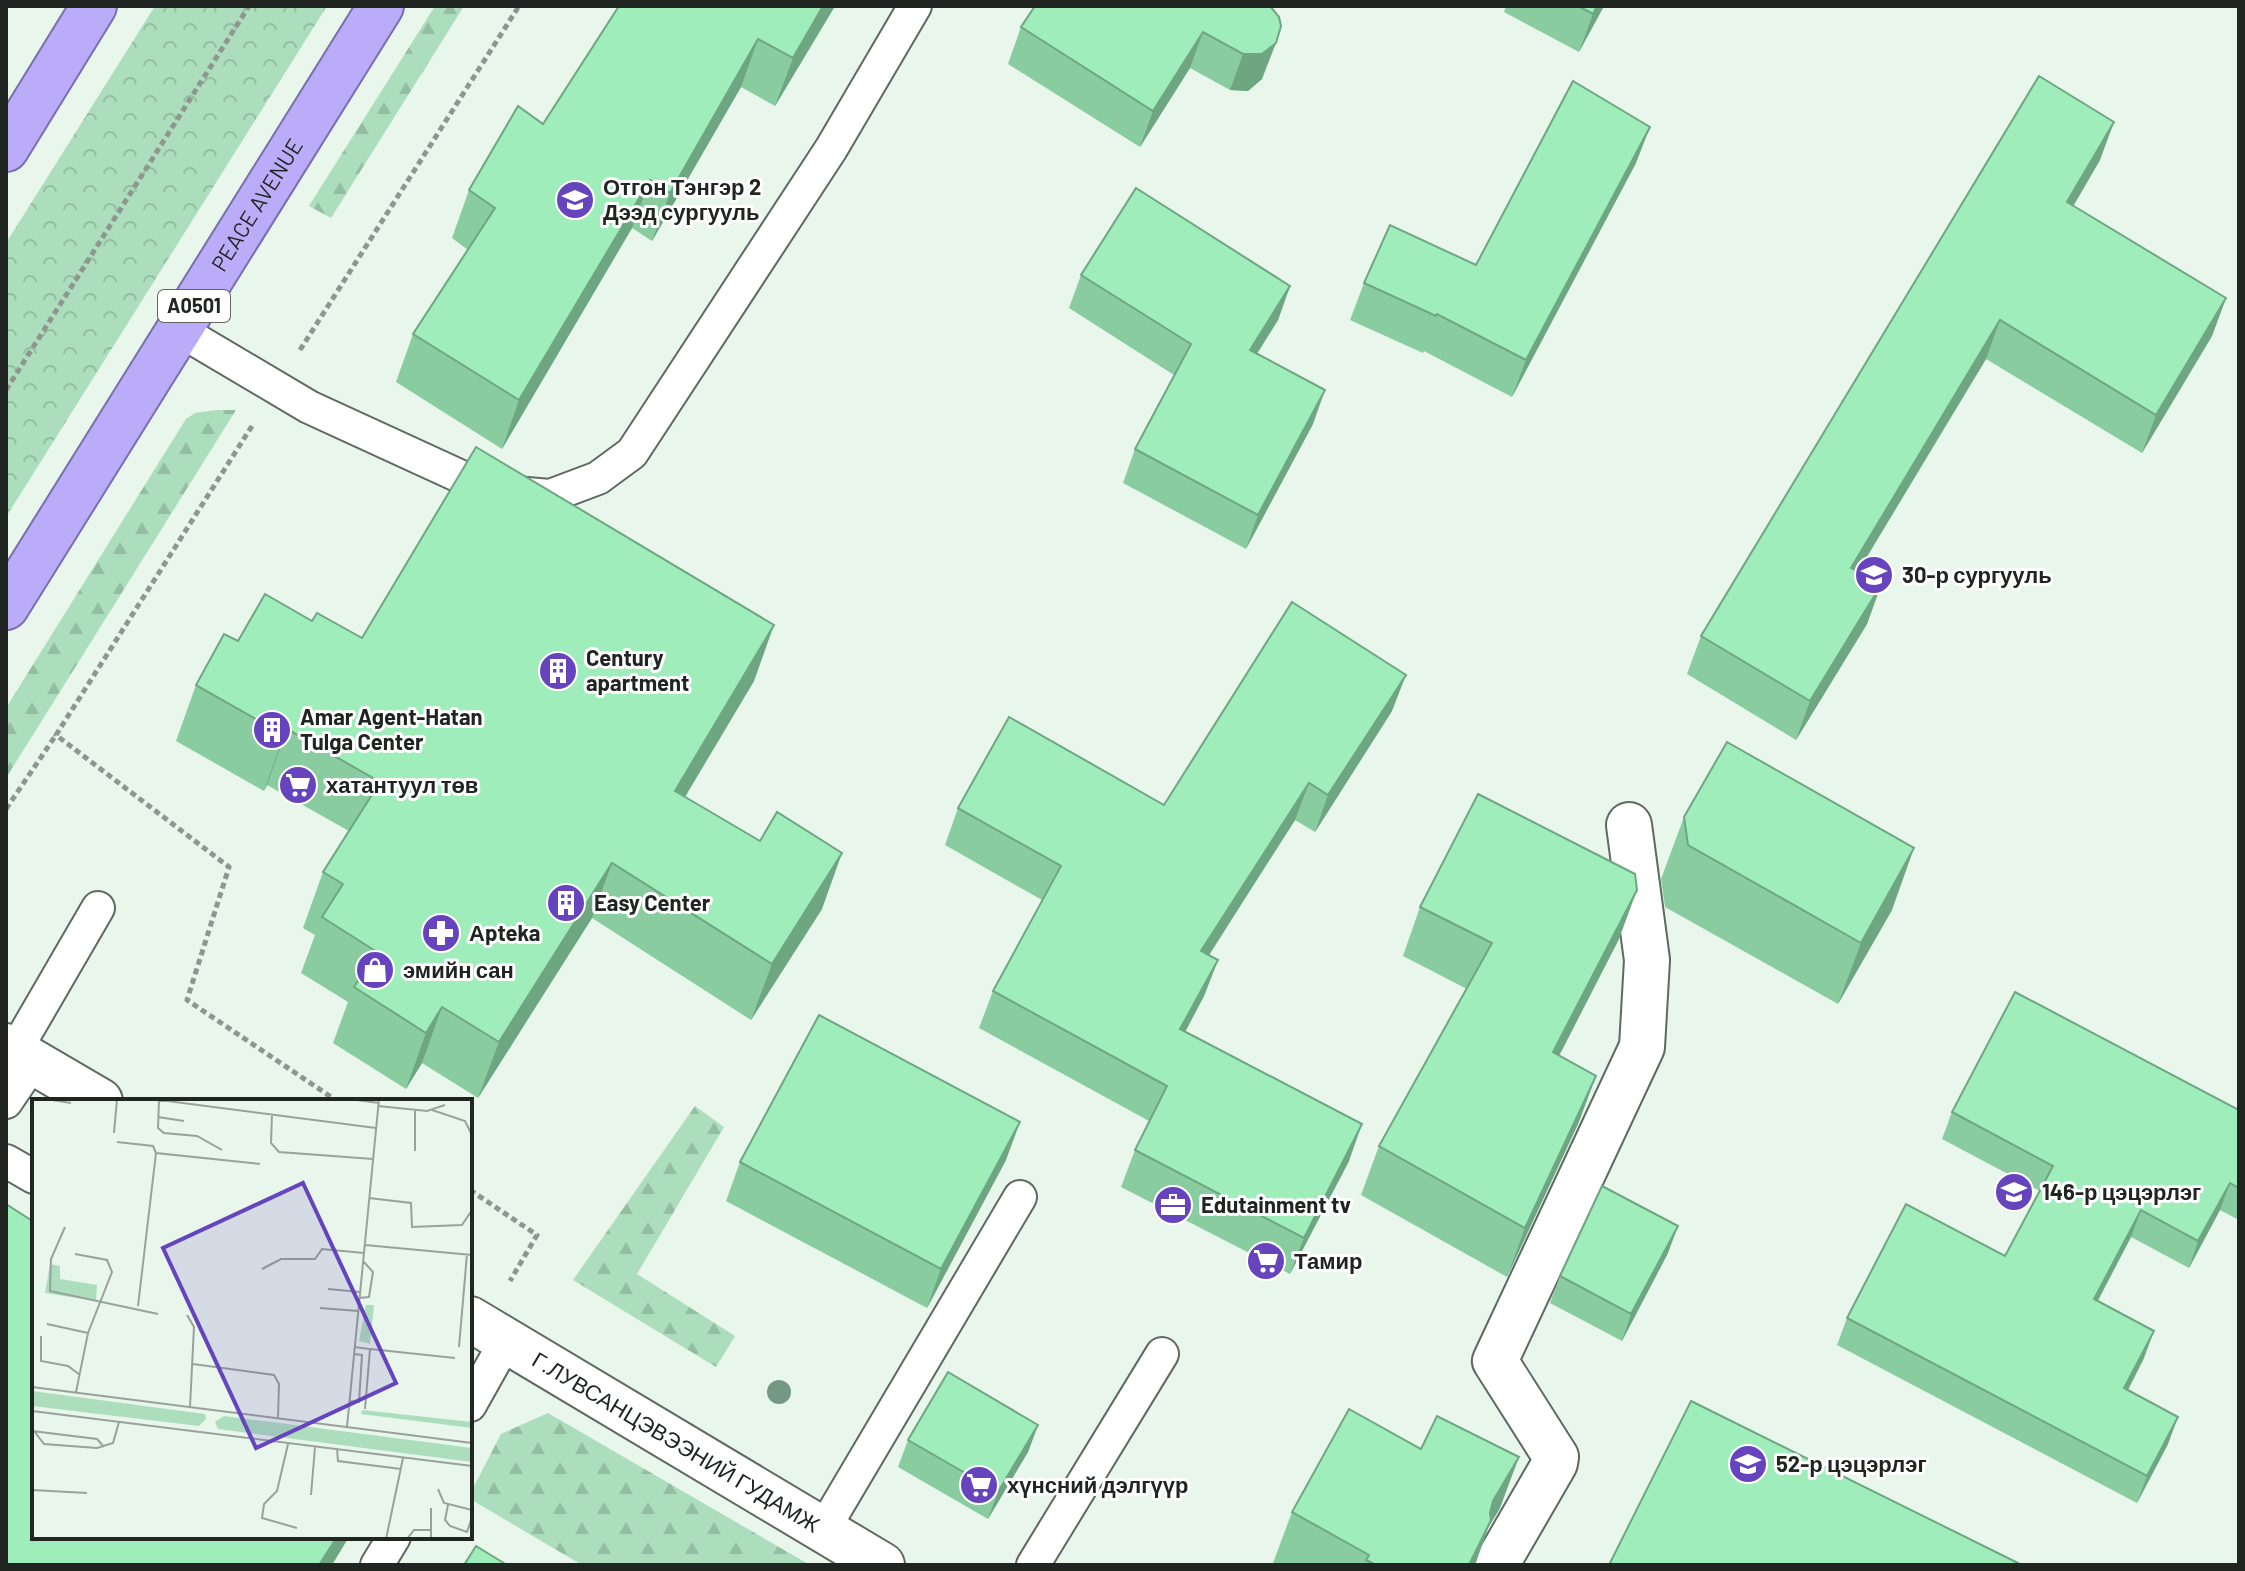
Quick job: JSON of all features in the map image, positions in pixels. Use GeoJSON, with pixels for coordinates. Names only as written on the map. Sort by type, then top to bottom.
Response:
{"type":"FeatureCollection","features":[{"type":"Feature","properties":{"kind":"highway"},"geometry":{"type":"LineString","coordinates":[[6,149],[94,6]]}},
{"type":"Feature","properties":{"kind":"highway","name":"PEACE AVENUE"},"geometry":{"type":"LineString","coordinates":[[6,607],[381,6]]}},
{"type":"Feature","properties":{"kind":"street"},"geometry":{"type":"LineString","coordinates":[[1496,1565],[1556,1457],[1495,1361],[1642,1047],[1647,960],[1629,825]]}},
{"type":"Feature","properties":{"kind":"street"},"geometry":{"type":"LineString","coordinates":[[18,1053],[97,1099]]}},
{"type":"Feature","properties":{"kind":"street","name":"Г.ЛУВСАНЦЭВЭЭНИЙ ГУДАМЖ"},"geometry":{"type":"LineString","coordinates":[[487,1329],[882,1565]]}},
{"type":"Feature","properties":{"kind":"lane"},"geometry":{"type":"LineString","coordinates":[[179,330],[309,407],[492,491],[550,496],[598,478],[632,453],[831,149],[915,6]]}},
{"type":"Feature","properties":{"kind":"lane"},"geometry":{"type":"LineString","coordinates":[[6,1102],[18,1053],[98,908]]}},
{"type":"Feature","properties":{"kind":"lane"},"geometry":{"type":"LineString","coordinates":[[6,1161],[32,1176]]}},
{"type":"Feature","properties":{"kind":"lane"},"geometry":{"type":"LineString","coordinates":[[823,1530],[1020,1197]]}},
{"type":"Feature","properties":{"kind":"lane"},"geometry":{"type":"LineString","coordinates":[[472,1396],[487,1329]]}},
{"type":"Feature","properties":{"kind":"lane"},"geometry":{"type":"LineString","coordinates":[[1033,1565],[1162,1354]]}},
{"type":"Feature","properties":{"kind":"lane"},"geometry":{"type":"LineString","coordinates":[[377,1565],[393,1539]]}},
{"type":"Feature","properties":{"kind":"path"},"geometry":{"type":"LineString","coordinates":[[6,390],[249,6]]}},
{"type":"Feature","properties":{"kind":"path"},"geometry":{"type":"LineString","coordinates":[[6,809],[519,6]]}},
{"type":"Feature","properties":{"kind":"path"},"geometry":{"type":"LineString","coordinates":[[56,735],[229,867],[187,1000],[334,1099]]}},
{"type":"Feature","properties":{"kind":"path"},"geometry":{"type":"LineString","coordinates":[[472,1191],[537,1235],[487,1329]]}},
{"type":"Feature","properties":{"kind":"green space"},"geometry":{"type":"Polygon","coordinates":[[[155,6],[327,6],[6,517],[6,243],[155,6]]]}},
{"type":"Feature","properties":{"kind":"green space"},"geometry":{"type":"Polygon","coordinates":[[[435,6],[464,6],[331,218],[309,206],[435,6]]]}},
{"type":"Feature","properties":{"kind":"green space"},"geometry":{"type":"Polygon","coordinates":[[[236,410],[6,778],[6,708],[186,419],[195,413],[236,410]]]}},
{"type":"Feature","properties":{"kind":"green space"},"geometry":{"type":"Polygon","coordinates":[[[695,1106],[724,1127],[637,1274],[735,1336],[716,1367],[573,1280],[695,1106]]]}},
{"type":"Feature","properties":{"kind":"green space"},"geometry":{"type":"Polygon","coordinates":[[[548,1413],[810,1565],[582,1565],[472,1500],[472,1490],[501,1434],[548,1413]]]}},
{"type":"Feature","properties":{"kind":"building","name":"Отгон Тэнгэр 2 Дээд сургууль"},"geometry":{"type":"Polygon","coordinates":[[[619,6],[823,6],[793,58],[758,39],[670,193],[650,180],[519,400],[413,334],[495,208],[469,190],[518,106],[543,124],[619,6]]]}},
{"type":"Feature","properties":{"kind":"building"},"geometry":{"type":"Polygon","coordinates":[[[1035,6],[1270,6],[1279,17],[1281,26],[1276,43],[1262,54],[1243,54],[1203,32],[1153,111],[1021,27],[1035,6]]]}},
{"type":"Feature","properties":{"kind":"building"},"geometry":{"type":"Polygon","coordinates":[[[1578,6],[1597,6],[1593,14],[1578,6]]]}},
{"type":"Feature","properties":{"kind":"building"},"geometry":{"type":"Polygon","coordinates":[[[2039,76],[2114,122],[2067,202],[2226,298],[2156,415],[2000,320],[1851,568],[1881,585],[1810,701],[1701,636],[2039,76]]]}},
{"type":"Feature","properties":{"kind":"building"},"geometry":{"type":"Polygon","coordinates":[[[1573,81],[1650,127],[1526,360],[1437,314],[1364,283],[1390,225],[1476,265],[1573,81]]]}},
{"type":"Feature","properties":{"kind":"building"},"geometry":{"type":"Polygon","coordinates":[[[1136,188],[1290,286],[1250,350],[1325,390],[1258,515],[1135,449],[1191,344],[1081,275],[1136,188]]]}},
{"type":"Feature","properties":{"kind":"building"},"geometry":{"type":"Polygon","coordinates":[[[476,447],[774,625],[675,791],[760,841],[777,812],[842,853],[772,964],[612,863],[499,1042],[442,1007],[426,1033],[354,987],[377,952],[322,917],[343,884],[323,872],[380,782],[287,729],[284,735],[196,685],[224,634],[238,641],[265,594],[312,621],[317,613],[362,638],[476,447]]]}},
{"type":"Feature","properties":{"kind":"building"},"geometry":{"type":"Polygon","coordinates":[[[1292,602],[1406,675],[1328,795],[1309,783],[1201,951],[1218,960],[1180,1029],[1362,1124],[1304,1238],[1135,1150],[1167,1086],[993,991],[1061,866],[958,808],[1009,717],[1164,805],[1292,602]]]}},
{"type":"Feature","properties":{"kind":"building"},"geometry":{"type":"Polygon","coordinates":[[[1727,742],[1914,848],[1861,943],[1688,845],[1684,817],[1727,742]]]}},
{"type":"Feature","properties":{"kind":"building"},"geometry":{"type":"Polygon","coordinates":[[[1478,794],[1635,874],[1637,890],[1553,1052],[1596,1076],[1525,1228],[1379,1146],[1492,943],[1420,907],[1478,794]]]}},
{"type":"Feature","properties":{"kind":"building"},"geometry":{"type":"Polygon","coordinates":[[[2015,992],[2239,1110],[2239,1188],[2230,1183],[2198,1241],[2141,1210],[2094,1299],[2154,1331],[2124,1388],[2178,1417],[2147,1476],[1847,1318],[1906,1204],[2005,1256],[2053,1166],[1952,1112],[2015,992]]]}},
{"type":"Feature","properties":{"kind":"building"},"geometry":{"type":"Polygon","coordinates":[[[819,1015],[1020,1122],[941,1269],[740,1162],[819,1015]]]}},
{"type":"Feature","properties":{"kind":"building"},"geometry":{"type":"Polygon","coordinates":[[[1602,1186],[1678,1226],[1631,1314],[1560,1276],[1602,1186]]]}},
{"type":"Feature","properties":{"kind":"building"},"geometry":{"type":"Polygon","coordinates":[[[6,1204],[32,1221],[32,1539],[336,1539],[319,1565],[6,1565],[6,1204]]]}},
{"type":"Feature","properties":{"kind":"building"},"geometry":{"type":"Polygon","coordinates":[[[948,1372],[1038,1425],[998,1492],[908,1440],[948,1372]]]}},
{"type":"Feature","properties":{"kind":"building","name":"52-р цэцэрлэг"},"geometry":{"type":"Polygon","coordinates":[[[1691,1401],[2022,1565],[1609,1565],[1691,1401]]]}},
{"type":"Feature","properties":{"kind":"building"},"geometry":{"type":"Polygon","coordinates":[[[1349,1409],[1421,1449],[1437,1416],[1519,1457],[1493,1501],[1491,1520],[1469,1565],[1376,1565],[1366,1560],[1369,1555],[1292,1512],[1349,1409]]]}},
{"type":"Feature","properties":{"kind":"building"},"geometry":{"type":"Polygon","coordinates":[[[476,1546],[507,1565],[464,1565],[476,1546]]]}},
{"type":"Feature","properties":{"kind":"place","name":"Отгон Тэнгэр 2 Дээд сургууль"},"geometry":{"type":"Point","coordinates":[575,200]}},
{"type":"Feature","properties":{"kind":"place","name":"30-р сургууль"},"geometry":{"type":"Point","coordinates":[1874,575]}},
{"type":"Feature","properties":{"kind":"place","name":"Century apartment"},"geometry":{"type":"Point","coordinates":[558,671]}},
{"type":"Feature","properties":{"kind":"place","name":"Amar Agent-Hatan Tulga Center"},"geometry":{"type":"Point","coordinates":[272,730]}},
{"type":"Feature","properties":{"kind":"place","name":"хатантуул төв"},"geometry":{"type":"Point","coordinates":[298,785]}},
{"type":"Feature","properties":{"kind":"place","name":"Easy Center"},"geometry":{"type":"Point","coordinates":[566,903]}},
{"type":"Feature","properties":{"kind":"place","name":"Аpteka"},"geometry":{"type":"Point","coordinates":[441,933]}},
{"type":"Feature","properties":{"kind":"place","name":"эмийн сан"},"geometry":{"type":"Point","coordinates":[375,970]}},
{"type":"Feature","properties":{"kind":"place","name":"146-р цэцэрлэг"},"geometry":{"type":"Point","coordinates":[2014,1192]}},
{"type":"Feature","properties":{"kind":"place","name":"Edutainment tv"},"geometry":{"type":"Point","coordinates":[1173,1205]}},
{"type":"Feature","properties":{"kind":"place","name":"Тамир"},"geometry":{"type":"Point","coordinates":[1266,1261]}},
{"type":"Feature","properties":{"kind":"place","name":"52-р цэцэрлэг"},"geometry":{"type":"Point","coordinates":[1748,1464]}},
{"type":"Feature","properties":{"kind":"place","name":"хүнсний дэлгүүр"},"geometry":{"type":"Point","coordinates":[979,1485]}}]}
